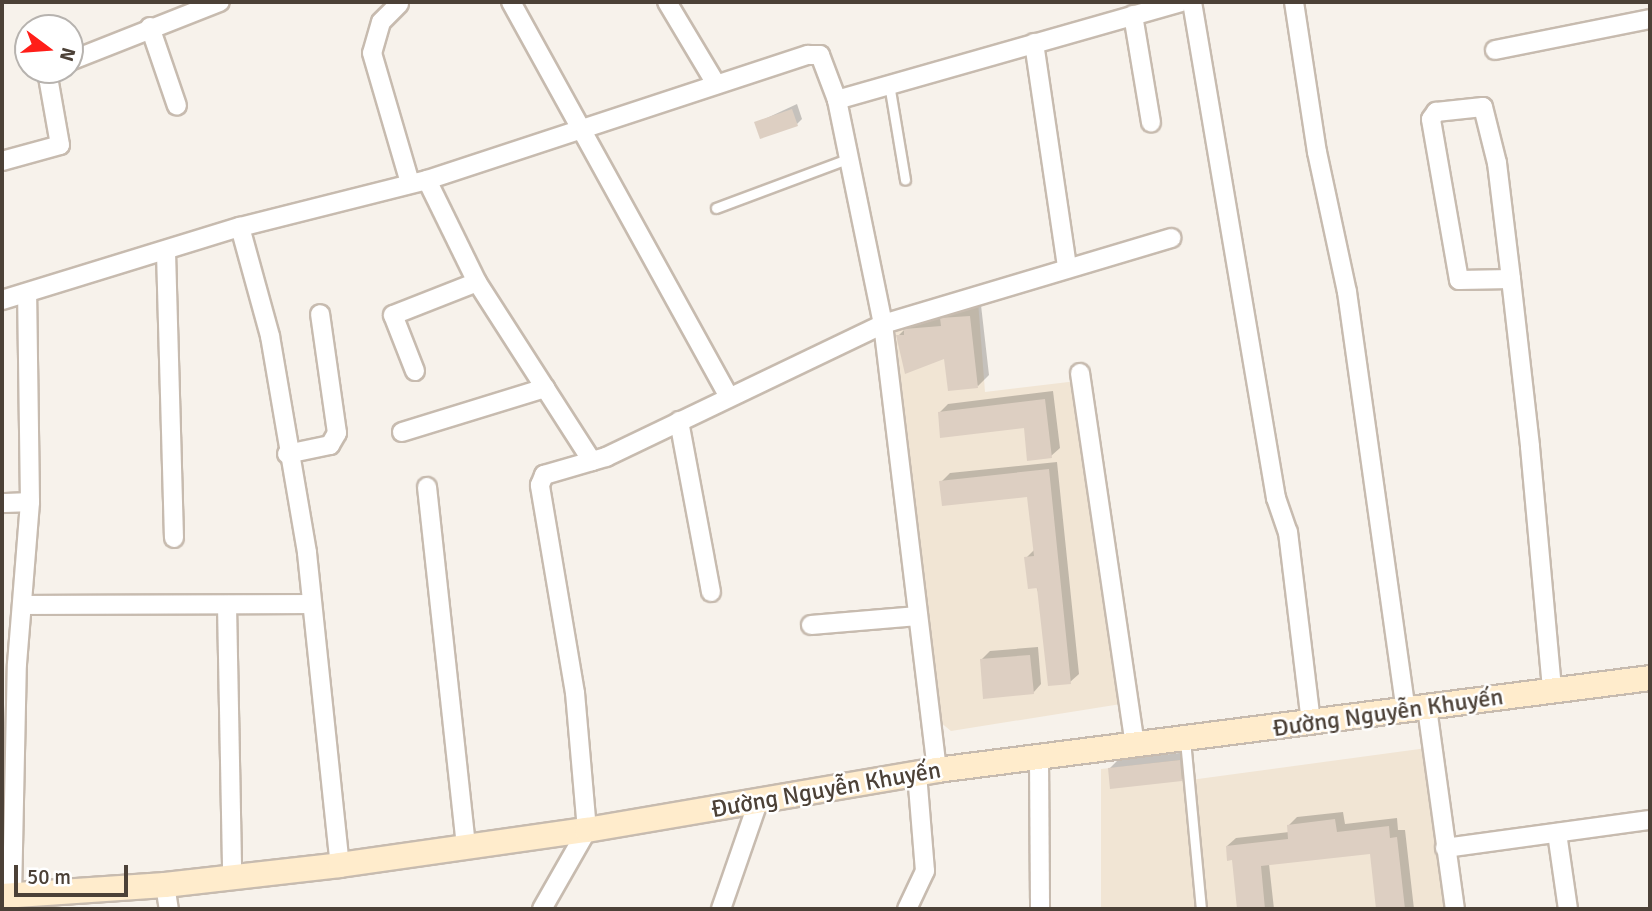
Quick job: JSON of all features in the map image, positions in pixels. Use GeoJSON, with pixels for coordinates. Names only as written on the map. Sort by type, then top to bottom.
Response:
{"type":"FeatureCollection","features":[{"type":"Feature","properties":{"kind":"street"},"geometry":{"type":"LineString","coordinates":[[84,55],[150,27],[220,2]]}},
{"type":"Feature","properties":{"kind":"street"},"geometry":{"type":"LineString","coordinates":[[511,2],[728,395]]}},
{"type":"Feature","properties":{"kind":"street"},"geometry":{"type":"LineString","coordinates":[[667,2],[716,84]]}},
{"type":"Feature","properties":{"kind":"street"},"geometry":{"type":"LineString","coordinates":[[837,100],[1180,2]]}},
{"type":"Feature","properties":{"kind":"street"},"geometry":{"type":"LineString","coordinates":[[1192,2],[1276,498],[1288,532],[1311,723]]}},
{"type":"Feature","properties":{"kind":"street"},"geometry":{"type":"LineString","coordinates":[[1294,2],[1317,152],[1348,292],[1417,709],[1445,848],[1454,909]]}},
{"type":"Feature","properties":{"kind":"street"},"geometry":{"type":"LineString","coordinates":[[399,3],[381,22],[372,53],[418,181],[477,282],[592,461]]}},
{"type":"Feature","properties":{"kind":"street"},"geometry":{"type":"LineString","coordinates":[[1133,15],[1151,123]]}},
{"type":"Feature","properties":{"kind":"street"},"geometry":{"type":"LineString","coordinates":[[1495,50],[1650,19]]}},
{"type":"Feature","properties":{"kind":"street"},"geometry":{"type":"LineString","coordinates":[[150,27],[177,106]]}},
{"type":"Feature","properties":{"kind":"street"},"geometry":{"type":"LineString","coordinates":[[1034,43],[1067,267]]}},
{"type":"Feature","properties":{"kind":"street"},"geometry":{"type":"LineString","coordinates":[[2,300],[27,296],[240,227],[418,181],[808,55],[820,55],[837,100],[883,324],[918,616],[927,771],[925,871],[907,909]]}},
{"type":"Feature","properties":{"kind":"street"},"geometry":{"type":"LineString","coordinates":[[2,161],[60,145],[49,84]]}},
{"type":"Feature","properties":{"kind":"street"},"geometry":{"type":"LineString","coordinates":[[1511,279],[1459,280],[1431,118],[1436,112],[1483,107],[1497,163],[1511,279],[1552,691]]}},
{"type":"Feature","properties":{"kind":"street"},"geometry":{"type":"LineString","coordinates":[[240,227],[270,336],[312,604],[340,865]]}},
{"type":"Feature","properties":{"kind":"street"},"geometry":{"type":"LineString","coordinates":[[542,909],[587,830],[575,693],[540,485],[544,475],[592,461],[883,324],[1171,238]]}},
{"type":"Feature","properties":{"kind":"street"},"geometry":{"type":"LineString","coordinates":[[166,252],[174,538]]}},
{"type":"Feature","properties":{"kind":"street"},"geometry":{"type":"LineString","coordinates":[[415,371],[393,315],[477,282]]}},
{"type":"Feature","properties":{"kind":"street"},"geometry":{"type":"LineString","coordinates":[[7,896],[10,665],[25,605],[30,502],[27,296]]}},
{"type":"Feature","properties":{"kind":"street"},"geometry":{"type":"LineString","coordinates":[[288,454],[330,445],[337,433],[320,314]]}},
{"type":"Feature","properties":{"kind":"street"},"geometry":{"type":"LineString","coordinates":[[1080,373],[1135,747]]}},
{"type":"Feature","properties":{"kind":"street"},"geometry":{"type":"LineString","coordinates":[[402,432],[545,388]]}},
{"type":"Feature","properties":{"kind":"street"},"geometry":{"type":"LineString","coordinates":[[679,421],[711,593]]}},
{"type":"Feature","properties":{"kind":"street"},"geometry":{"type":"LineString","coordinates":[[427,487],[466,846]]}},
{"type":"Feature","properties":{"kind":"street"},"geometry":{"type":"LineString","coordinates":[[2,503],[30,502]]}},
{"type":"Feature","properties":{"kind":"street"},"geometry":{"type":"LineString","coordinates":[[25,605],[312,604]]}},
{"type":"Feature","properties":{"kind":"street"},"geometry":{"type":"LineString","coordinates":[[227,605],[232,877]]}},
{"type":"Feature","properties":{"kind":"street"},"geometry":{"type":"LineString","coordinates":[[811,625],[918,616]]}},
{"type":"Feature","properties":{"kind":"street","name":"Đường Nguyễn Khuyến"},"geometry":{"type":"LineString","coordinates":[[7,896],[165,885],[340,865],[587,830],[927,771],[1135,747],[1650,678]]}},
{"type":"Feature","properties":{"kind":"street"},"geometry":{"type":"LineString","coordinates":[[1039,758],[1040,909]]}},
{"type":"Feature","properties":{"kind":"street"},"geometry":{"type":"LineString","coordinates":[[721,909],[758,802]]}},
{"type":"Feature","properties":{"kind":"street"},"geometry":{"type":"LineString","coordinates":[[1445,848],[1650,820]]}},
{"type":"Feature","properties":{"kind":"street"},"geometry":{"type":"LineString","coordinates":[[1557,833],[1568,909]]}},
{"type":"Feature","properties":{"kind":"street"},"geometry":{"type":"LineString","coordinates":[[165,885],[169,909]]}},
{"type":"Feature","properties":{"kind":"lane"},"geometry":{"type":"LineString","coordinates":[[890,84],[905,180]]}},
{"type":"Feature","properties":{"kind":"lane"},"geometry":{"type":"LineString","coordinates":[[716,208],[850,158]]}},
{"type":"Feature","properties":{"kind":"lane"},"geometry":{"type":"LineString","coordinates":[[1185,740],[1201,909]]}},
{"type":"Feature","properties":{"kind":"shaded area"},"geometry":{"type":"Polygon","coordinates":[[[978,301],[985,392],[1077,381],[1121,704],[951,731],[940,722],[895,327],[978,301]]]}},
{"type":"Feature","properties":{"kind":"shaded area"},"geometry":{"type":"Polygon","coordinates":[[[1427,748],[1449,909],[1101,909],[1101,769],[1180,760],[1183,781],[1427,748]]]}},
{"type":"Feature","properties":{"kind":"building"},"geometry":{"type":"Polygon","coordinates":[[[792,109],[798,126],[760,139],[754,122],[792,109]]]}},
{"type":"Feature","properties":{"kind":"building"},"geometry":{"type":"Polygon","coordinates":[[[970,316],[978,388],[948,391],[944,359],[905,374],[896,335],[904,335],[904,329],[941,326],[940,318],[970,316]]]}},
{"type":"Feature","properties":{"kind":"building"},"geometry":{"type":"Polygon","coordinates":[[[1045,399],[1052,458],[1027,461],[1024,428],[940,438],[938,412],[1045,399]]]}},
{"type":"Feature","properties":{"kind":"building"},"geometry":{"type":"Polygon","coordinates":[[[1049,469],[1071,684],[1048,686],[1037,588],[1028,589],[1024,557],[1034,556],[1027,497],[942,506],[939,481],[1049,469]]]}},
{"type":"Feature","properties":{"kind":"building"},"geometry":{"type":"Polygon","coordinates":[[[1030,655],[1034,694],[983,699],[980,659],[1030,655]]]}},
{"type":"Feature","properties":{"kind":"building"},"geometry":{"type":"Polygon","coordinates":[[[1180,760],[1182,781],[1110,789],[1108,768],[1180,760]]]}},
{"type":"Feature","properties":{"kind":"building"},"geometry":{"type":"Polygon","coordinates":[[[1335,819],[1337,832],[1389,826],[1390,838],[1397,837],[1405,909],[1376,909],[1370,854],[1261,866],[1265,909],[1237,909],[1232,860],[1227,861],[1226,846],[1288,839],[1287,825],[1335,819]]]}}]}
